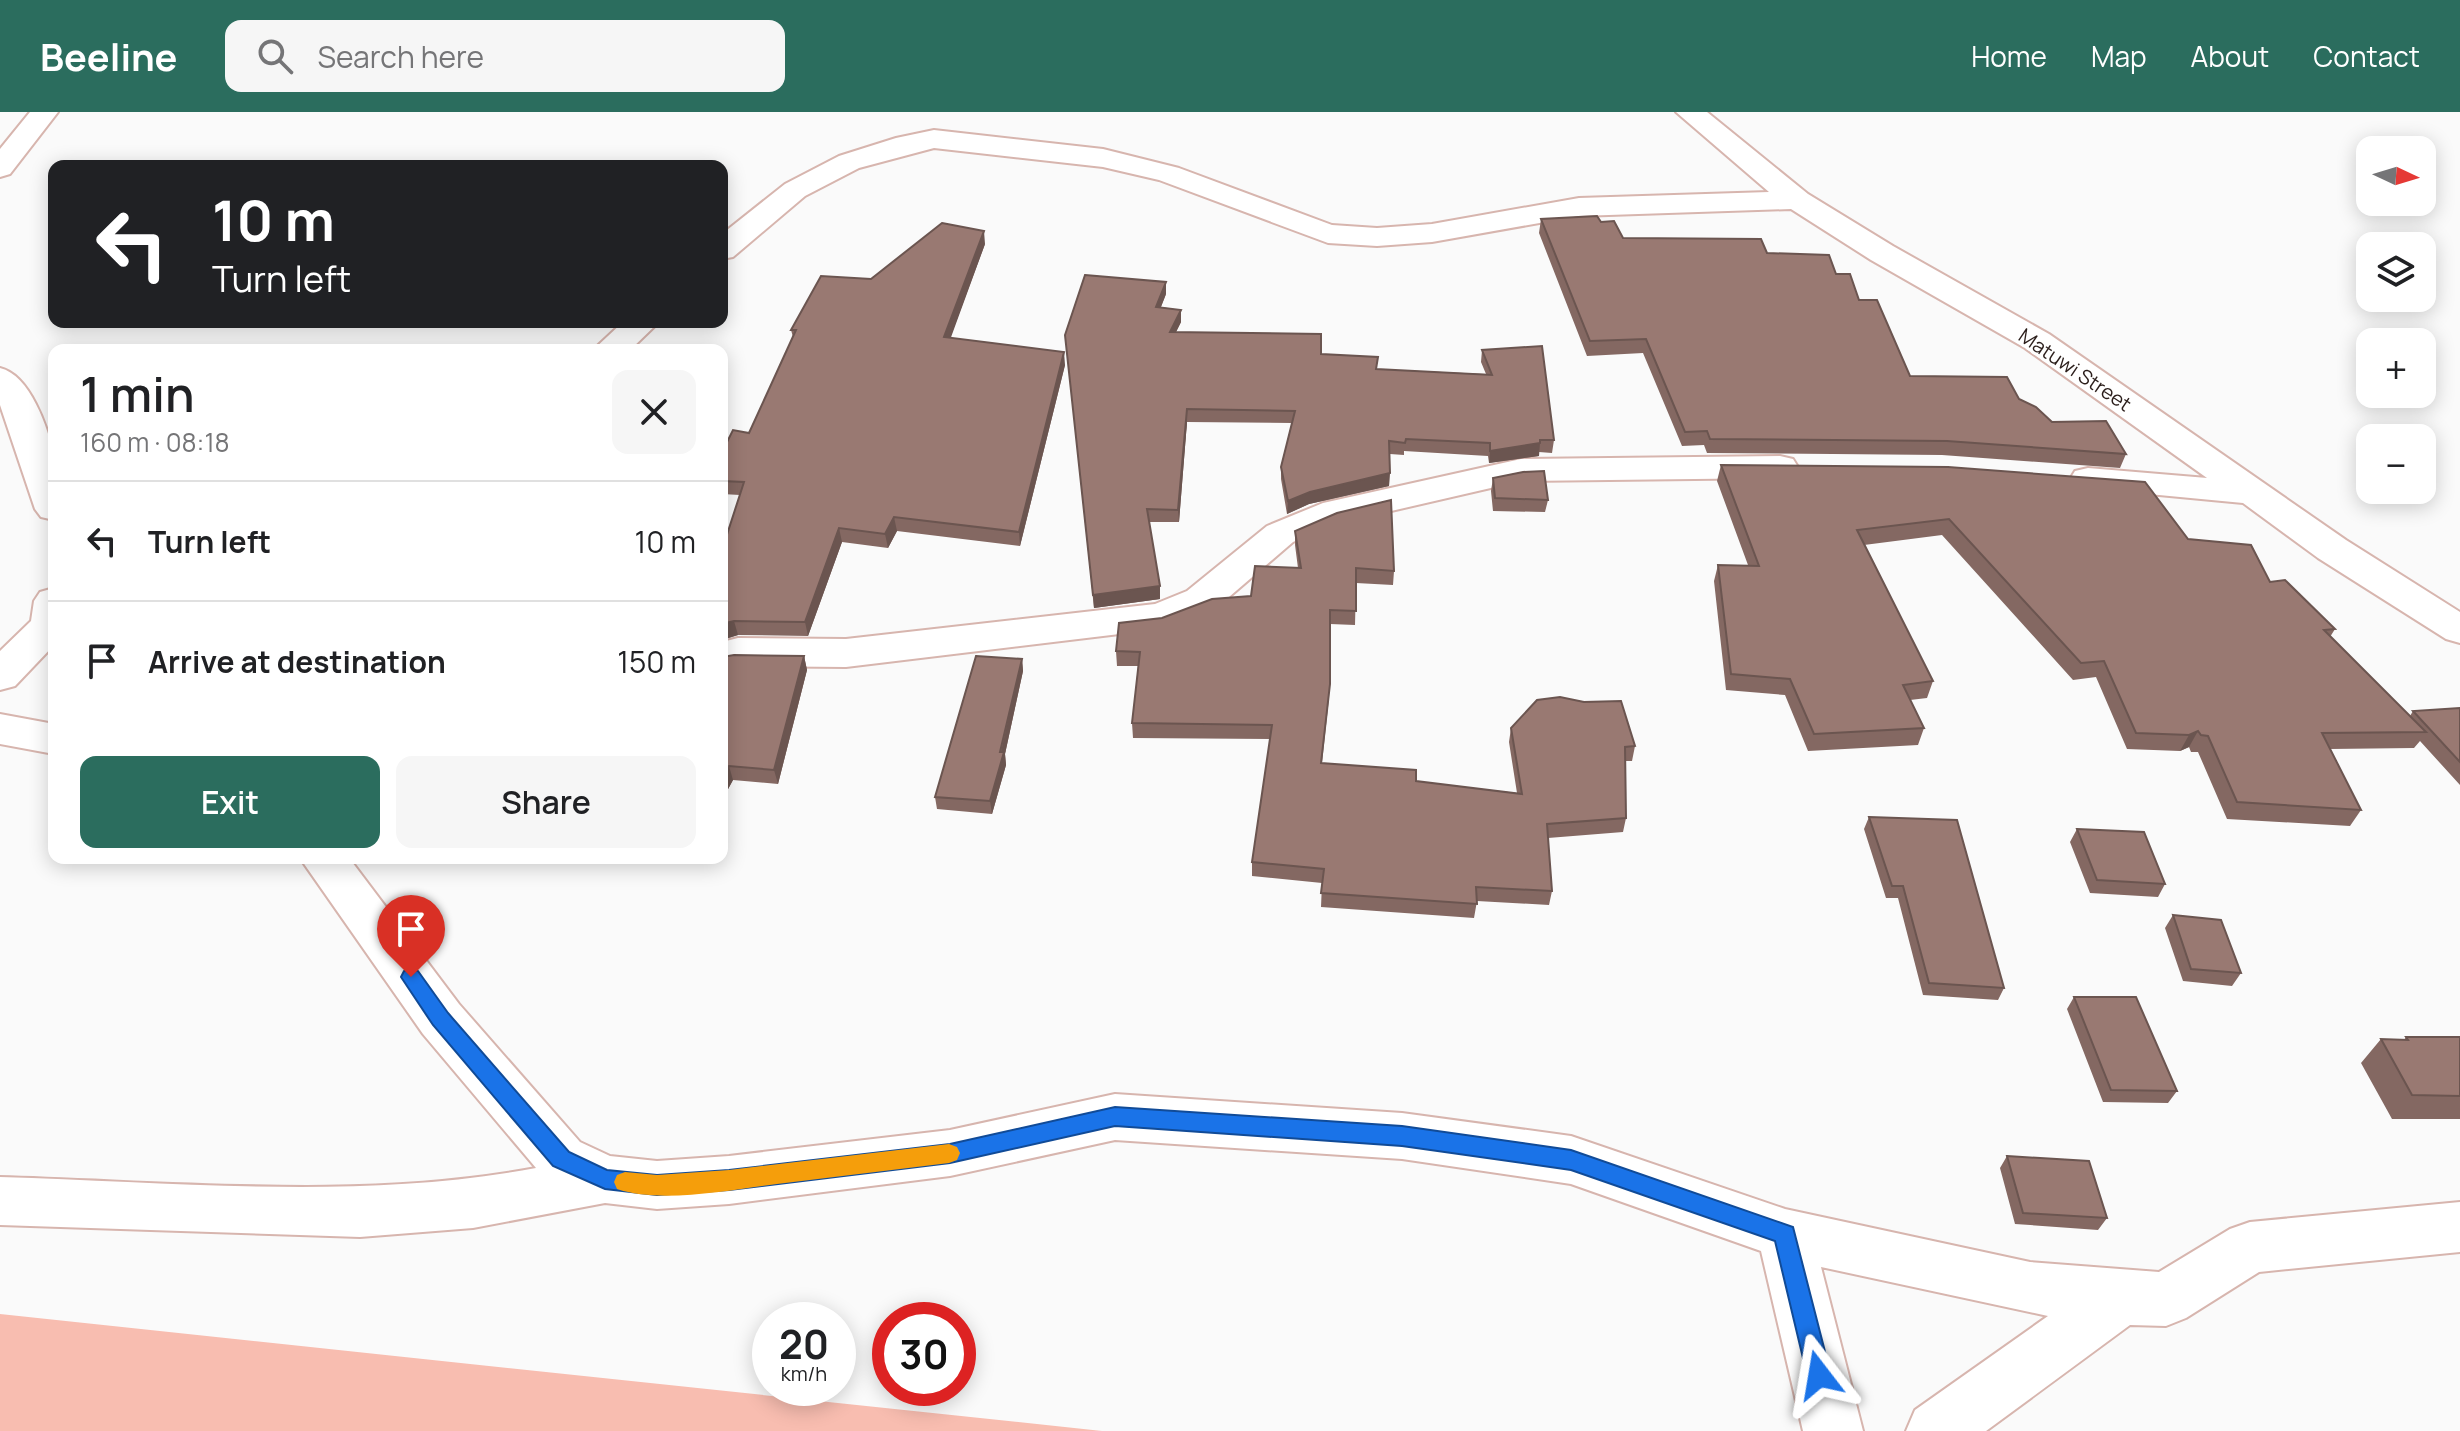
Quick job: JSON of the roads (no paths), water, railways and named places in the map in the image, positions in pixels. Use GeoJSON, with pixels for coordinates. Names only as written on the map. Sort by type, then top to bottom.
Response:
{"type":"FeatureCollection","features":[{"type":"Feature","properties":{"kind":"street"},"geometry":{"type":"LineString","coordinates":[[0,168],[44,112]]}},
{"type":"Feature","properties":{"kind":"street","name":"Matuwi Street"},"geometry":{"type":"LineString","coordinates":[[1690,112],[1797,200],[1882,253],[2037,341],[2332,549],[2460,630]]}},
{"type":"Feature","properties":{"kind":"street"},"geometry":{"type":"LineString","coordinates":[[728,245],[795,190],[849,162],[906,144],[934,139],[1103,158],[1230,195],[1328,234],[1377,237],[1432,233],[1579,207],[1797,200]]}},
{"type":"Feature","properties":{"kind":"street"},"geometry":{"type":"LineString","coordinates":[[617,344],[636,328]]}},
{"type":"Feature","properties":{"kind":"street"},"geometry":{"type":"LineString","coordinates":[[0,378],[12,389],[48,492]]}},
{"type":"Feature","properties":{"kind":"street"},"geometry":{"type":"LineString","coordinates":[[728,654],[846,653],[1161,616],[1201,600],[1280,534],[1323,515],[1521,470],[1822,468]]}},
{"type":"Feature","properties":{"kind":"street"},"geometry":{"type":"LineString","coordinates":[[2053,476],[2253,493]]}},
{"type":"Feature","properties":{"kind":"street"},"geometry":{"type":"LineString","coordinates":[[0,676],[48,627]]}},
{"type":"Feature","properties":{"kind":"street"},"geometry":{"type":"LineString","coordinates":[[0,729],[48,738]]}},
{"type":"Feature","properties":{"kind":"street"},"geometry":{"type":"LineString","coordinates":[[327,864],[441,1019],[561,1159],[605,1179]]}},
{"type":"Feature","properties":{"kind":"street"},"geometry":{"type":"LineString","coordinates":[[0,1201],[360,1212],[473,1204],[605,1179],[657,1185],[729,1180],[934,1155],[1115,1117],[1402,1136],[1571,1160],[1785,1234],[2030,1288],[2121,1298],[2166,1299],[2250,1247],[2460,1227]]}},
{"type":"Feature","properties":{"kind":"street"},"geometry":{"type":"LineString","coordinates":[[1785,1234],[1833,1431]]}},
{"type":"Feature","properties":{"kind":"street"},"geometry":{"type":"LineString","coordinates":[[1936,1431],[2121,1298]]}}]}
